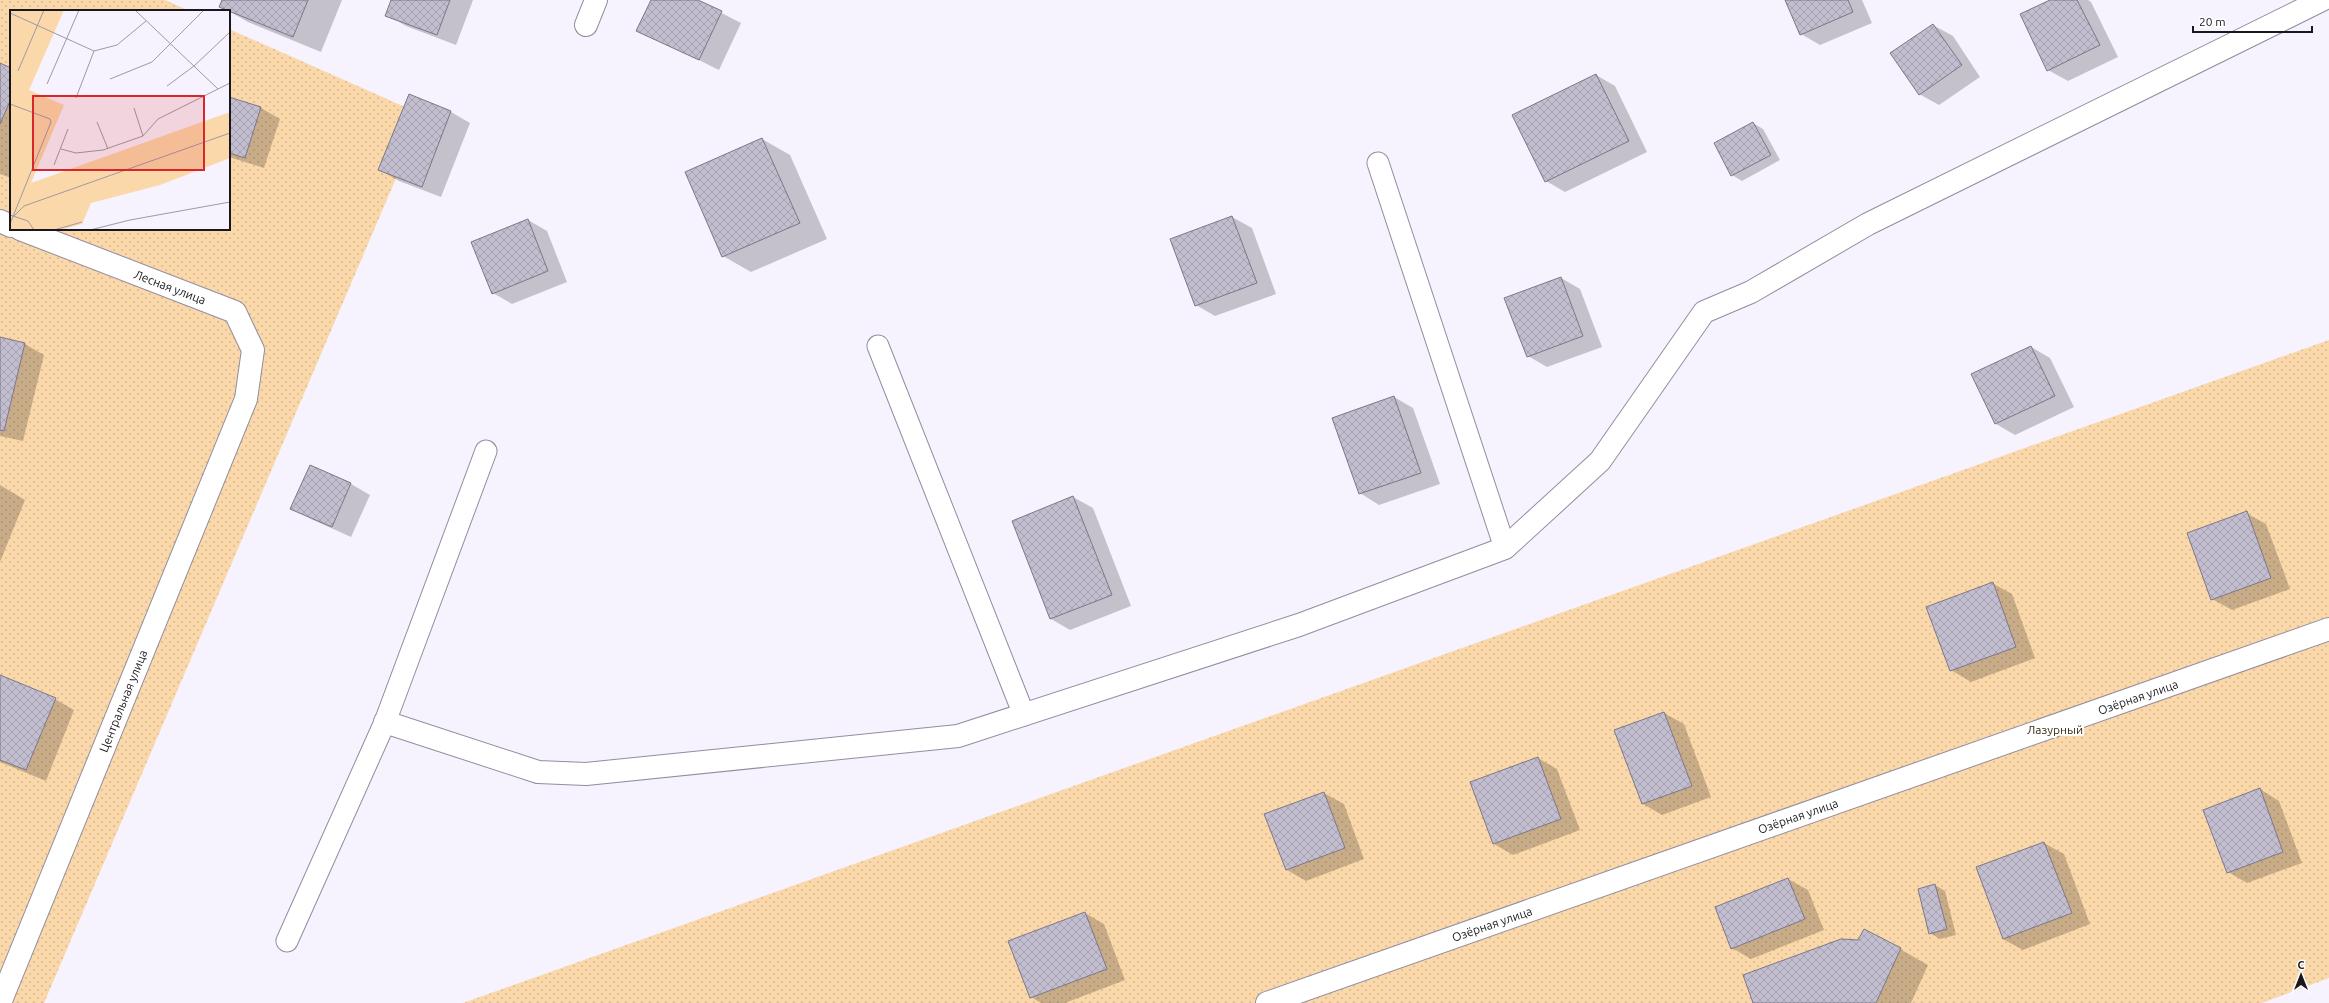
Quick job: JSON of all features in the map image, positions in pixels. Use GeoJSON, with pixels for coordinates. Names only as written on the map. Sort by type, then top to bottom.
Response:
{"type":"FeatureCollection","features":[{"type":"Feature","properties":{"kind":"street"},"geometry":{"type":"LineString","coordinates":[[586,25],[596,0]]}},
{"type":"Feature","properties":{"kind":"street"},"geometry":{"type":"LineString","coordinates":[[385,722],[538,772],[586,774],[958,736],[1299,625],[1505,548],[1600,461],[1704,312],[1751,292],[1868,224],[2322,0]]}},
{"type":"Feature","properties":{"kind":"street"},"geometry":{"type":"LineString","coordinates":[[0,221],[10,226]]}},
{"type":"Feature","properties":{"kind":"street","name":"Лесная улица"},"geometry":{"type":"LineString","coordinates":[[23,230],[234,312],[253,350],[246,399]]}},
{"type":"Feature","properties":{"kind":"street","name":"Центральная улица"},"geometry":{"type":"LineString","coordinates":[[0,1003],[246,399]]}},
{"type":"Feature","properties":{"kind":"street","name":"Озёрная улица"},"geometry":{"type":"LineString","coordinates":[[1267,1003],[2329,629]]}},
{"type":"Feature","properties":{"kind":"lane"},"geometry":{"type":"LineString","coordinates":[[1378,163],[1505,548]]}},
{"type":"Feature","properties":{"kind":"lane"},"geometry":{"type":"LineString","coordinates":[[878,346],[1024,715]]}},
{"type":"Feature","properties":{"kind":"lane"},"geometry":{"type":"LineString","coordinates":[[287,941],[385,722],[486,451]]}},
{"type":"Feature","properties":{"kind":"green space"},"geometry":{"type":"Polygon","coordinates":[[[0,0],[165,0],[188,10],[10,10],[10,230],[230,230],[230,29],[423,115],[44,1003],[0,1003],[0,0]]]}},
{"type":"Feature","properties":{"kind":"green space","name":"Лазурный"},"geometry":{"type":"Polygon","coordinates":[[[2329,340],[2329,978],[2262,1003],[463,1003],[2329,340]]]}},
{"type":"Feature","properties":{"kind":"building"},"geometry":{"type":"Polygon","coordinates":[[[222,0],[308,0],[293,37],[230,11],[230,10],[219,7],[222,0]]]}},
{"type":"Feature","properties":{"kind":"building"},"geometry":{"type":"Polygon","coordinates":[[[391,0],[450,0],[437,35],[385,16],[391,0]]]}},
{"type":"Feature","properties":{"kind":"building"},"geometry":{"type":"Polygon","coordinates":[[[651,0],[698,0],[722,11],[699,60],[636,31],[651,0]]]}},
{"type":"Feature","properties":{"kind":"building"},"geometry":{"type":"Polygon","coordinates":[[[1785,0],[1848,0],[1853,12],[1800,35],[1785,0]]]}},
{"type":"Feature","properties":{"kind":"building"},"geometry":{"type":"Polygon","coordinates":[[[2050,0],[2077,0],[2100,45],[2047,71],[2020,14],[2050,0]]]}},
{"type":"Feature","properties":{"kind":"building"},"geometry":{"type":"Polygon","coordinates":[[[1933,24],[1962,65],[1919,95],[1890,53],[1933,24]]]}},
{"type":"Feature","properties":{"kind":"building"},"geometry":{"type":"Polygon","coordinates":[[[0,63],[10,68],[10,101],[0,124],[0,63]]]}},
{"type":"Feature","properties":{"kind":"building"},"geometry":{"type":"Polygon","coordinates":[[[1596,74],[1629,141],[1545,182],[1512,115],[1596,74]]]}},
{"type":"Feature","properties":{"kind":"building"},"geometry":{"type":"Polygon","coordinates":[[[409,94],[451,111],[422,187],[378,170],[409,94]]]}},
{"type":"Feature","properties":{"kind":"building"},"geometry":{"type":"Polygon","coordinates":[[[230,97],[261,107],[245,158],[230,153],[230,97]]]}},
{"type":"Feature","properties":{"kind":"building"},"geometry":{"type":"Polygon","coordinates":[[[1753,122],[1771,155],[1731,176],[1714,143],[1753,122]]]}},
{"type":"Feature","properties":{"kind":"building"},"geometry":{"type":"Polygon","coordinates":[[[762,138],[800,223],[722,257],[685,172],[762,138]]]}},
{"type":"Feature","properties":{"kind":"building"},"geometry":{"type":"Polygon","coordinates":[[[1232,216],[1257,283],[1195,306],[1170,239],[1232,216]]]}},
{"type":"Feature","properties":{"kind":"building"},"geometry":{"type":"Polygon","coordinates":[[[528,219],[548,271],[492,294],[471,242],[528,219]]]}},
{"type":"Feature","properties":{"kind":"building"},"geometry":{"type":"Polygon","coordinates":[[[1561,277],[1583,336],[1527,357],[1504,298],[1561,277]]]}},
{"type":"Feature","properties":{"kind":"building"},"geometry":{"type":"Polygon","coordinates":[[[0,337],[25,343],[4,431],[0,430],[0,337]]]}},
{"type":"Feature","properties":{"kind":"building"},"geometry":{"type":"Polygon","coordinates":[[[2031,346],[2055,396],[1995,424],[1971,374],[2031,346]]]}},
{"type":"Feature","properties":{"kind":"building"},"geometry":{"type":"Polygon","coordinates":[[[1394,396],[1421,473],[1359,494],[1332,418],[1394,396]]]}},
{"type":"Feature","properties":{"kind":"building"},"geometry":{"type":"Polygon","coordinates":[[[310,465],[351,483],[332,527],[290,509],[310,465]]]}},
{"type":"Feature","properties":{"kind":"building"},"geometry":{"type":"Polygon","coordinates":[[[1073,496],[1112,595],[1050,619],[1012,521],[1073,496]]]}},
{"type":"Feature","properties":{"kind":"building"},"geometry":{"type":"Polygon","coordinates":[[[2247,511],[2271,578],[2211,600],[2187,533],[2247,511]]]}},
{"type":"Feature","properties":{"kind":"building"},"geometry":{"type":"Polygon","coordinates":[[[1993,582],[2016,647],[1950,671],[1926,607],[1993,582]]]}},
{"type":"Feature","properties":{"kind":"building"},"geometry":{"type":"Polygon","coordinates":[[[0,675],[56,698],[26,770],[0,760],[0,675]]]}},
{"type":"Feature","properties":{"kind":"building"},"geometry":{"type":"Polygon","coordinates":[[[1664,712],[1692,786],[1642,804],[1614,730],[1664,712]]]}},
{"type":"Feature","properties":{"kind":"building"},"geometry":{"type":"Polygon","coordinates":[[[1538,757],[1561,819],[1493,844],[1470,782],[1538,757]]]}},
{"type":"Feature","properties":{"kind":"building"},"geometry":{"type":"Polygon","coordinates":[[[2260,788],[2283,852],[2227,873],[2203,810],[2260,788]]]}},
{"type":"Feature","properties":{"kind":"building"},"geometry":{"type":"Polygon","coordinates":[[[1324,792],[1345,848],[1286,870],[1264,814],[1324,792]]]}},
{"type":"Feature","properties":{"kind":"building"},"geometry":{"type":"Polygon","coordinates":[[[2044,842],[2072,913],[2003,939],[1976,867],[2044,842]]]}},
{"type":"Feature","properties":{"kind":"building"},"geometry":{"type":"Polygon","coordinates":[[[1788,878],[1805,919],[1731,949],[1715,907],[1788,878]]]}},
{"type":"Feature","properties":{"kind":"building"},"geometry":{"type":"Polygon","coordinates":[[[1935,884],[1947,929],[1929,934],[1918,889],[1935,884]]]}},
{"type":"Feature","properties":{"kind":"building"},"geometry":{"type":"Polygon","coordinates":[[[1085,912],[1107,969],[1030,998],[1008,941],[1085,912]]]}},
{"type":"Feature","properties":{"kind":"building"},"geometry":{"type":"Polygon","coordinates":[[[1864,929],[1901,948],[1876,1003],[1753,1003],[1743,975],[1841,939],[1858,940],[1864,929]]]}}]}
